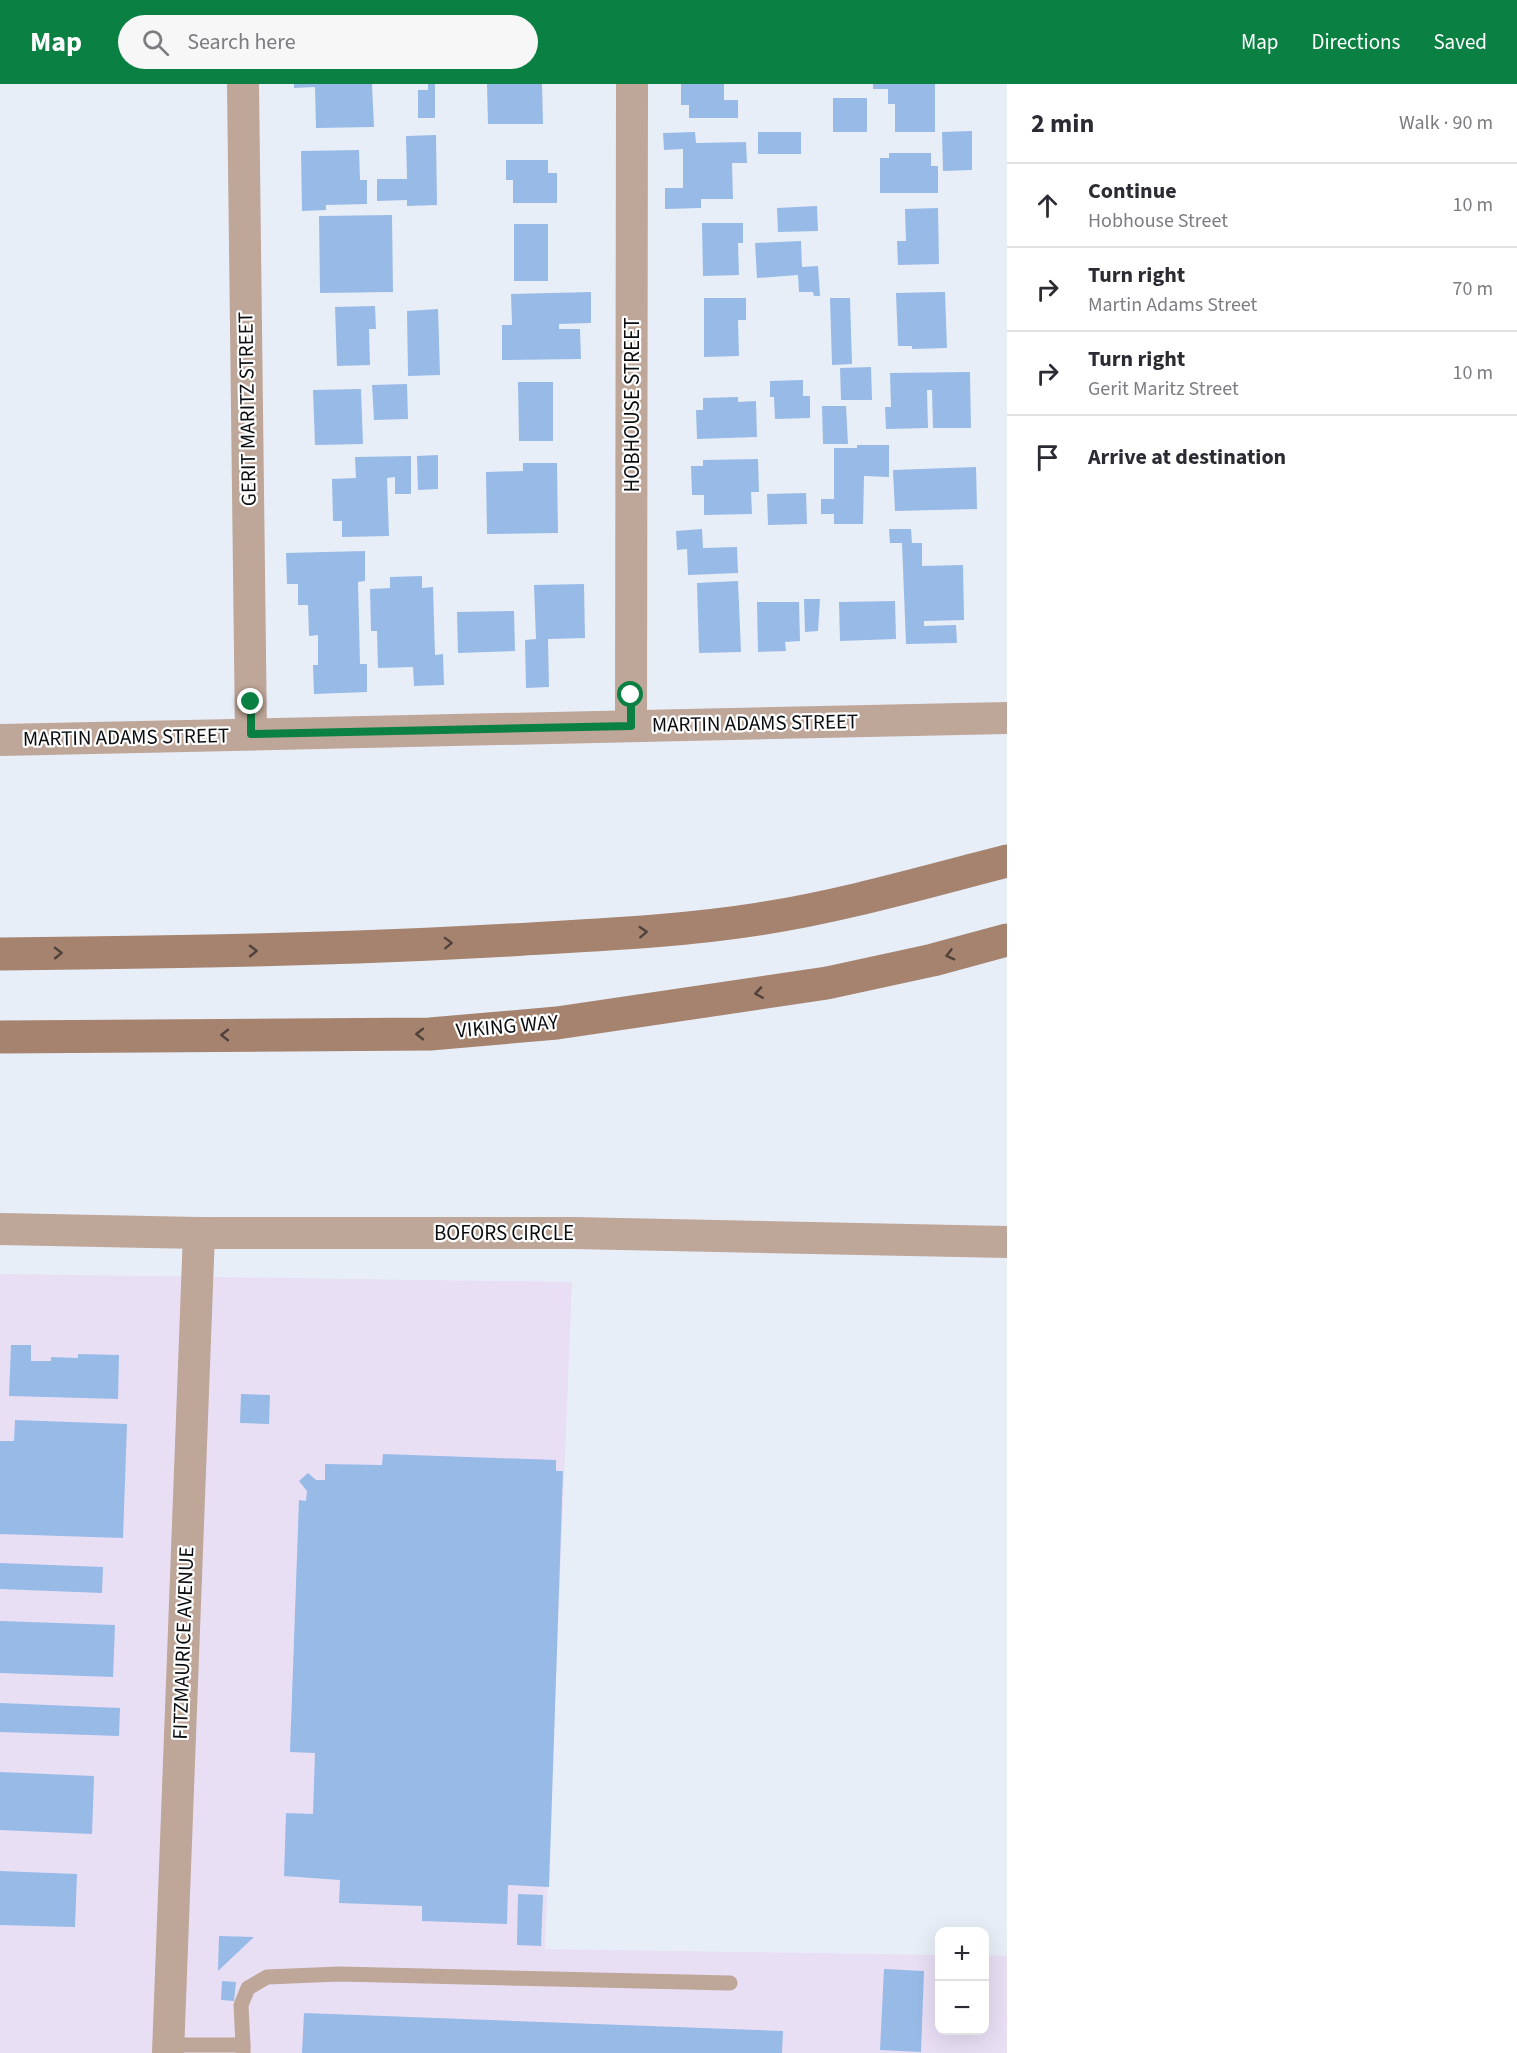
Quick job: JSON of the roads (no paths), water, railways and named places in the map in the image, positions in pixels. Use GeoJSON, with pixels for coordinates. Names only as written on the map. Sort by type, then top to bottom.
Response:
{"type":"FeatureCollection","features":[{"type":"Feature","properties":{"kind":"main road"},"geometry":{"type":"LineString","coordinates":[[0,954],[262,951],[482,942],[674,930],[760,919],[841,904],[1007,861]]}},
{"type":"Feature","properties":{"kind":"main road","name":"VIKING WAY"},"geometry":{"type":"LineString","coordinates":[[0,1037],[430,1034],[557,1023],[827,983],[933,960],[1007,940]]}},
{"type":"Feature","properties":{"kind":"street","name":"GERIT MARITZ STREET"},"geometry":{"type":"LineString","coordinates":[[243,84],[251,734]]}},
{"type":"Feature","properties":{"kind":"street","name":"HOBHOUSE STREET"},"geometry":{"type":"LineString","coordinates":[[631,726],[632,84]]}},
{"type":"Feature","properties":{"kind":"street","name":"MARTIN ADAMS STREET"},"geometry":{"type":"LineString","coordinates":[[0,740],[1007,718]]}},
{"type":"Feature","properties":{"kind":"street","name":"BOFORS CIRCLE"},"geometry":{"type":"LineString","coordinates":[[0,1229],[199,1233],[574,1233],[1007,1242]]}},
{"type":"Feature","properties":{"kind":"street","name":"FITZMAURICE AVENUE"},"geometry":{"type":"LineString","coordinates":[[168,2049],[199,1233]]}},
{"type":"Feature","properties":{"kind":"lane"},"geometry":{"type":"LineString","coordinates":[[168,2049],[243,2049],[241,2005],[248,1988],[267,1977],[339,1974],[730,1983]]}}]}
